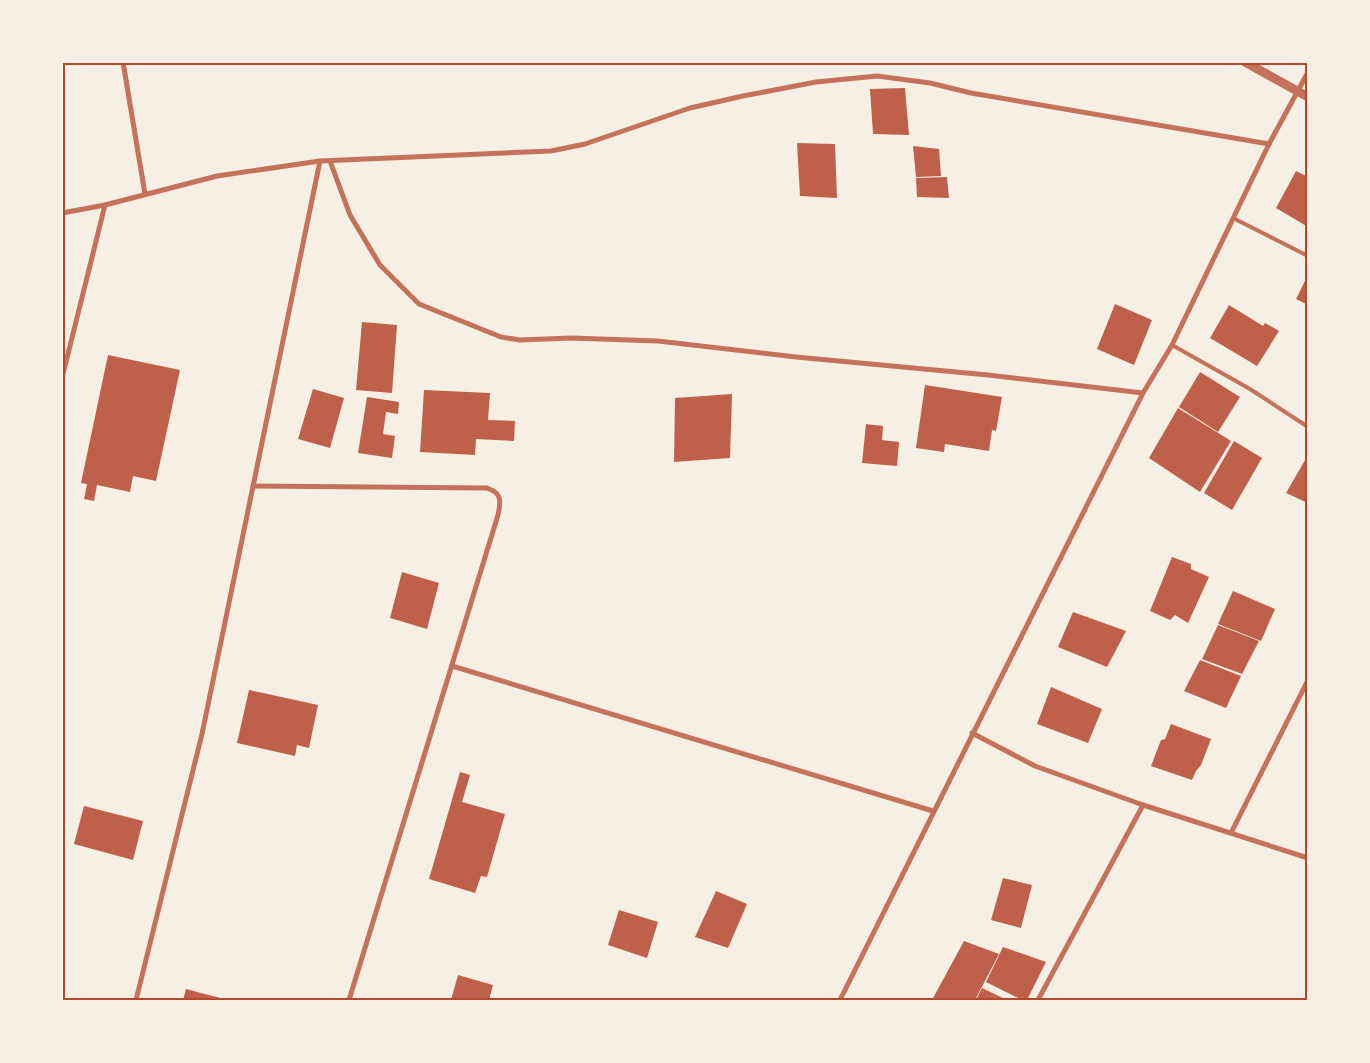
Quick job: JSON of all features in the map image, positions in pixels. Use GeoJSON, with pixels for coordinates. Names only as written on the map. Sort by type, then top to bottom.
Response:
{"type":"FeatureCollection","features":[{"type":"Feature","properties":{"kind":"street"},"geometry":{"type":"LineString","coordinates":[[123,62],[145,194]]}},
{"type":"Feature","properties":{"kind":"street"},"geometry":{"type":"LineString","coordinates":[[1245,62],[1308,97]]}},
{"type":"Feature","properties":{"kind":"street"},"geometry":{"type":"LineString","coordinates":[[840,1000],[1143,393],[1172,345],[1269,144],[1308,72]]}},
{"type":"Feature","properties":{"kind":"street"},"geometry":{"type":"LineString","coordinates":[[62,212],[105,205],[217,176],[320,161],[551,151],[586,144],[690,108],[816,82],[878,76],[930,83],[971,93],[1269,144]]}},
{"type":"Feature","properties":{"kind":"street"},"geometry":{"type":"LineString","coordinates":[[136,1000],[202,734],[320,161]]}},
{"type":"Feature","properties":{"kind":"street"},"geometry":{"type":"LineString","coordinates":[[330,161],[350,215],[380,265],[419,304],[501,337],[520,340],[571,338],[658,341],[1143,393]]}},
{"type":"Feature","properties":{"kind":"street"},"geometry":{"type":"LineString","coordinates":[[62,378],[105,205]]}},
{"type":"Feature","properties":{"kind":"street"},"geometry":{"type":"LineString","coordinates":[[253,486],[487,488],[500,496],[501,505],[349,1000]]}},
{"type":"Feature","properties":{"kind":"street"},"geometry":{"type":"LineString","coordinates":[[452,666],[933,812]]}},
{"type":"Feature","properties":{"kind":"street"},"geometry":{"type":"LineString","coordinates":[[1231,833],[1308,680]]}},
{"type":"Feature","properties":{"kind":"street"},"geometry":{"type":"LineString","coordinates":[[972,734],[1035,766],[1143,804],[1308,858]]}},
{"type":"Feature","properties":{"kind":"street"},"geometry":{"type":"LineString","coordinates":[[1038,1000],[1143,804]]}},
{"type":"Feature","properties":{"kind":"lane"},"geometry":{"type":"LineString","coordinates":[[1233,218],[1308,256]]}},
{"type":"Feature","properties":{"kind":"lane"},"geometry":{"type":"LineString","coordinates":[[1172,345],[1250,389],[1308,427]]}},
{"type":"Feature","properties":{"kind":"building"},"geometry":{"type":"Polygon","coordinates":[[[905,88],[909,135],[873,134],[870,89],[905,88]]]}},
{"type":"Feature","properties":{"kind":"building"},"geometry":{"type":"Polygon","coordinates":[[[797,143],[835,144],[837,198],[800,196],[797,143]]]}},
{"type":"Feature","properties":{"kind":"building"},"geometry":{"type":"Polygon","coordinates":[[[913,146],[939,149],[941,176],[916,177],[913,146]]]}},
{"type":"Feature","properties":{"kind":"building"},"geometry":{"type":"Polygon","coordinates":[[[1296,171],[1308,177],[1308,227],[1276,208],[1296,171]]]}},
{"type":"Feature","properties":{"kind":"building"},"geometry":{"type":"Polygon","coordinates":[[[947,177],[949,198],[917,197],[916,178],[947,177]]]}},
{"type":"Feature","properties":{"kind":"building"},"geometry":{"type":"Polygon","coordinates":[[[1308,275],[1308,305],[1296,299],[1308,275]]]}},
{"type":"Feature","properties":{"kind":"building"},"geometry":{"type":"Polygon","coordinates":[[[1115,304],[1152,320],[1134,365],[1097,349],[1115,304]]]}},
{"type":"Feature","properties":{"kind":"building"},"geometry":{"type":"Polygon","coordinates":[[[1229,305],[1263,326],[1265,323],[1279,331],[1257,366],[1210,338],[1229,305]]]}},
{"type":"Feature","properties":{"kind":"building"},"geometry":{"type":"Polygon","coordinates":[[[362,322],[397,325],[392,393],[356,390],[362,322]]]}},
{"type":"Feature","properties":{"kind":"building"},"geometry":{"type":"Polygon","coordinates":[[[108,355],[180,370],[156,481],[133,476],[130,492],[97,485],[94,501],[84,499],[87,484],[81,483],[108,355]]]}},
{"type":"Feature","properties":{"kind":"building"},"geometry":{"type":"Polygon","coordinates":[[[1200,372],[1240,397],[1218,432],[1179,407],[1200,372]]]}},
{"type":"Feature","properties":{"kind":"building"},"geometry":{"type":"Polygon","coordinates":[[[925,385],[1002,397],[996,431],[992,430],[989,451],[945,444],[944,452],[916,448],[925,385]]]}},
{"type":"Feature","properties":{"kind":"building"},"geometry":{"type":"Polygon","coordinates":[[[313,389],[344,398],[330,448],[298,439],[313,389]]]}},
{"type":"Feature","properties":{"kind":"building"},"geometry":{"type":"Polygon","coordinates":[[[424,390],[490,393],[488,420],[515,421],[514,441],[476,439],[475,455],[420,452],[424,390]]]}},
{"type":"Feature","properties":{"kind":"building"},"geometry":{"type":"Polygon","coordinates":[[[732,394],[730,458],[674,462],[675,398],[732,394]]]}},
{"type":"Feature","properties":{"kind":"building"},"geometry":{"type":"Polygon","coordinates":[[[367,397],[399,402],[398,414],[386,412],[383,434],[395,436],[392,458],[358,453],[367,397]]]}},
{"type":"Feature","properties":{"kind":"building"},"geometry":{"type":"Polygon","coordinates":[[[1178,408],[1231,441],[1200,492],[1149,458],[1178,408]]]}},
{"type":"Feature","properties":{"kind":"building"},"geometry":{"type":"Polygon","coordinates":[[[866,424],[883,426],[882,440],[899,442],[897,466],[862,463],[866,424]]]}},
{"type":"Feature","properties":{"kind":"building"},"geometry":{"type":"Polygon","coordinates":[[[1234,441],[1262,458],[1232,510],[1204,493],[1234,441]]]}},
{"type":"Feature","properties":{"kind":"building"},"geometry":{"type":"Polygon","coordinates":[[[1308,455],[1308,503],[1286,493],[1308,455]]]}},
{"type":"Feature","properties":{"kind":"building"},"geometry":{"type":"Polygon","coordinates":[[[1172,557],[1191,564],[1191,569],[1209,577],[1188,623],[1175,615],[1170,620],[1150,611],[1172,557]]]}},
{"type":"Feature","properties":{"kind":"building"},"geometry":{"type":"Polygon","coordinates":[[[402,572],[439,583],[427,629],[390,618],[402,572]]]}},
{"type":"Feature","properties":{"kind":"building"},"geometry":{"type":"Polygon","coordinates":[[[1233,591],[1275,609],[1261,641],[1218,624],[1233,591]]]}},
{"type":"Feature","properties":{"kind":"building"},"geometry":{"type":"Polygon","coordinates":[[[1073,612],[1126,631],[1107,667],[1058,647],[1073,612]]]}},
{"type":"Feature","properties":{"kind":"building"},"geometry":{"type":"Polygon","coordinates":[[[1218,625],[1259,641],[1242,674],[1202,659],[1218,625]]]}},
{"type":"Feature","properties":{"kind":"building"},"geometry":{"type":"Polygon","coordinates":[[[1200,660],[1241,676],[1226,708],[1184,691],[1200,660]]]}},
{"type":"Feature","properties":{"kind":"building"},"geometry":{"type":"Polygon","coordinates":[[[1051,687],[1102,709],[1088,743],[1037,724],[1051,687]]]}},
{"type":"Feature","properties":{"kind":"building"},"geometry":{"type":"Polygon","coordinates":[[[249,690],[318,705],[309,748],[297,745],[295,756],[237,743],[249,690]]]}},
{"type":"Feature","properties":{"kind":"building"},"geometry":{"type":"Polygon","coordinates":[[[1171,724],[1211,739],[1201,765],[1192,780],[1151,766],[1161,740],[1165,739],[1171,724]]]}},
{"type":"Feature","properties":{"kind":"building"},"geometry":{"type":"Polygon","coordinates":[[[460,772],[470,775],[462,802],[505,814],[487,877],[481,876],[475,893],[429,879],[460,772]]]}},
{"type":"Feature","properties":{"kind":"building"},"geometry":{"type":"Polygon","coordinates":[[[84,806],[143,821],[133,860],[74,844],[84,806]]]}},
{"type":"Feature","properties":{"kind":"building"},"geometry":{"type":"Polygon","coordinates":[[[1003,878],[1032,885],[1021,928],[991,920],[1003,878]]]}},
{"type":"Feature","properties":{"kind":"building"},"geometry":{"type":"Polygon","coordinates":[[[716,891],[747,904],[728,948],[695,937],[716,891]]]}},
{"type":"Feature","properties":{"kind":"building"},"geometry":{"type":"Polygon","coordinates":[[[619,910],[658,922],[647,958],[608,945],[619,910]]]}},
{"type":"Feature","properties":{"kind":"building"},"geometry":{"type":"Polygon","coordinates":[[[964,941],[999,954],[975,1000],[932,1000],[964,941]]]}},
{"type":"Feature","properties":{"kind":"building"},"geometry":{"type":"Polygon","coordinates":[[[1003,947],[1046,962],[1027,1000],[1022,1000],[986,982],[1003,947]]]}},
{"type":"Feature","properties":{"kind":"building"},"geometry":{"type":"Polygon","coordinates":[[[458,975],[493,985],[489,1000],[451,1000],[458,975]]]}},
{"type":"Feature","properties":{"kind":"building"},"geometry":{"type":"Polygon","coordinates":[[[982,988],[1007,1000],[976,1000],[982,988]]]}},
{"type":"Feature","properties":{"kind":"building"},"geometry":{"type":"Polygon","coordinates":[[[186,989],[228,1000],[183,1000],[186,989]]]}}]}
